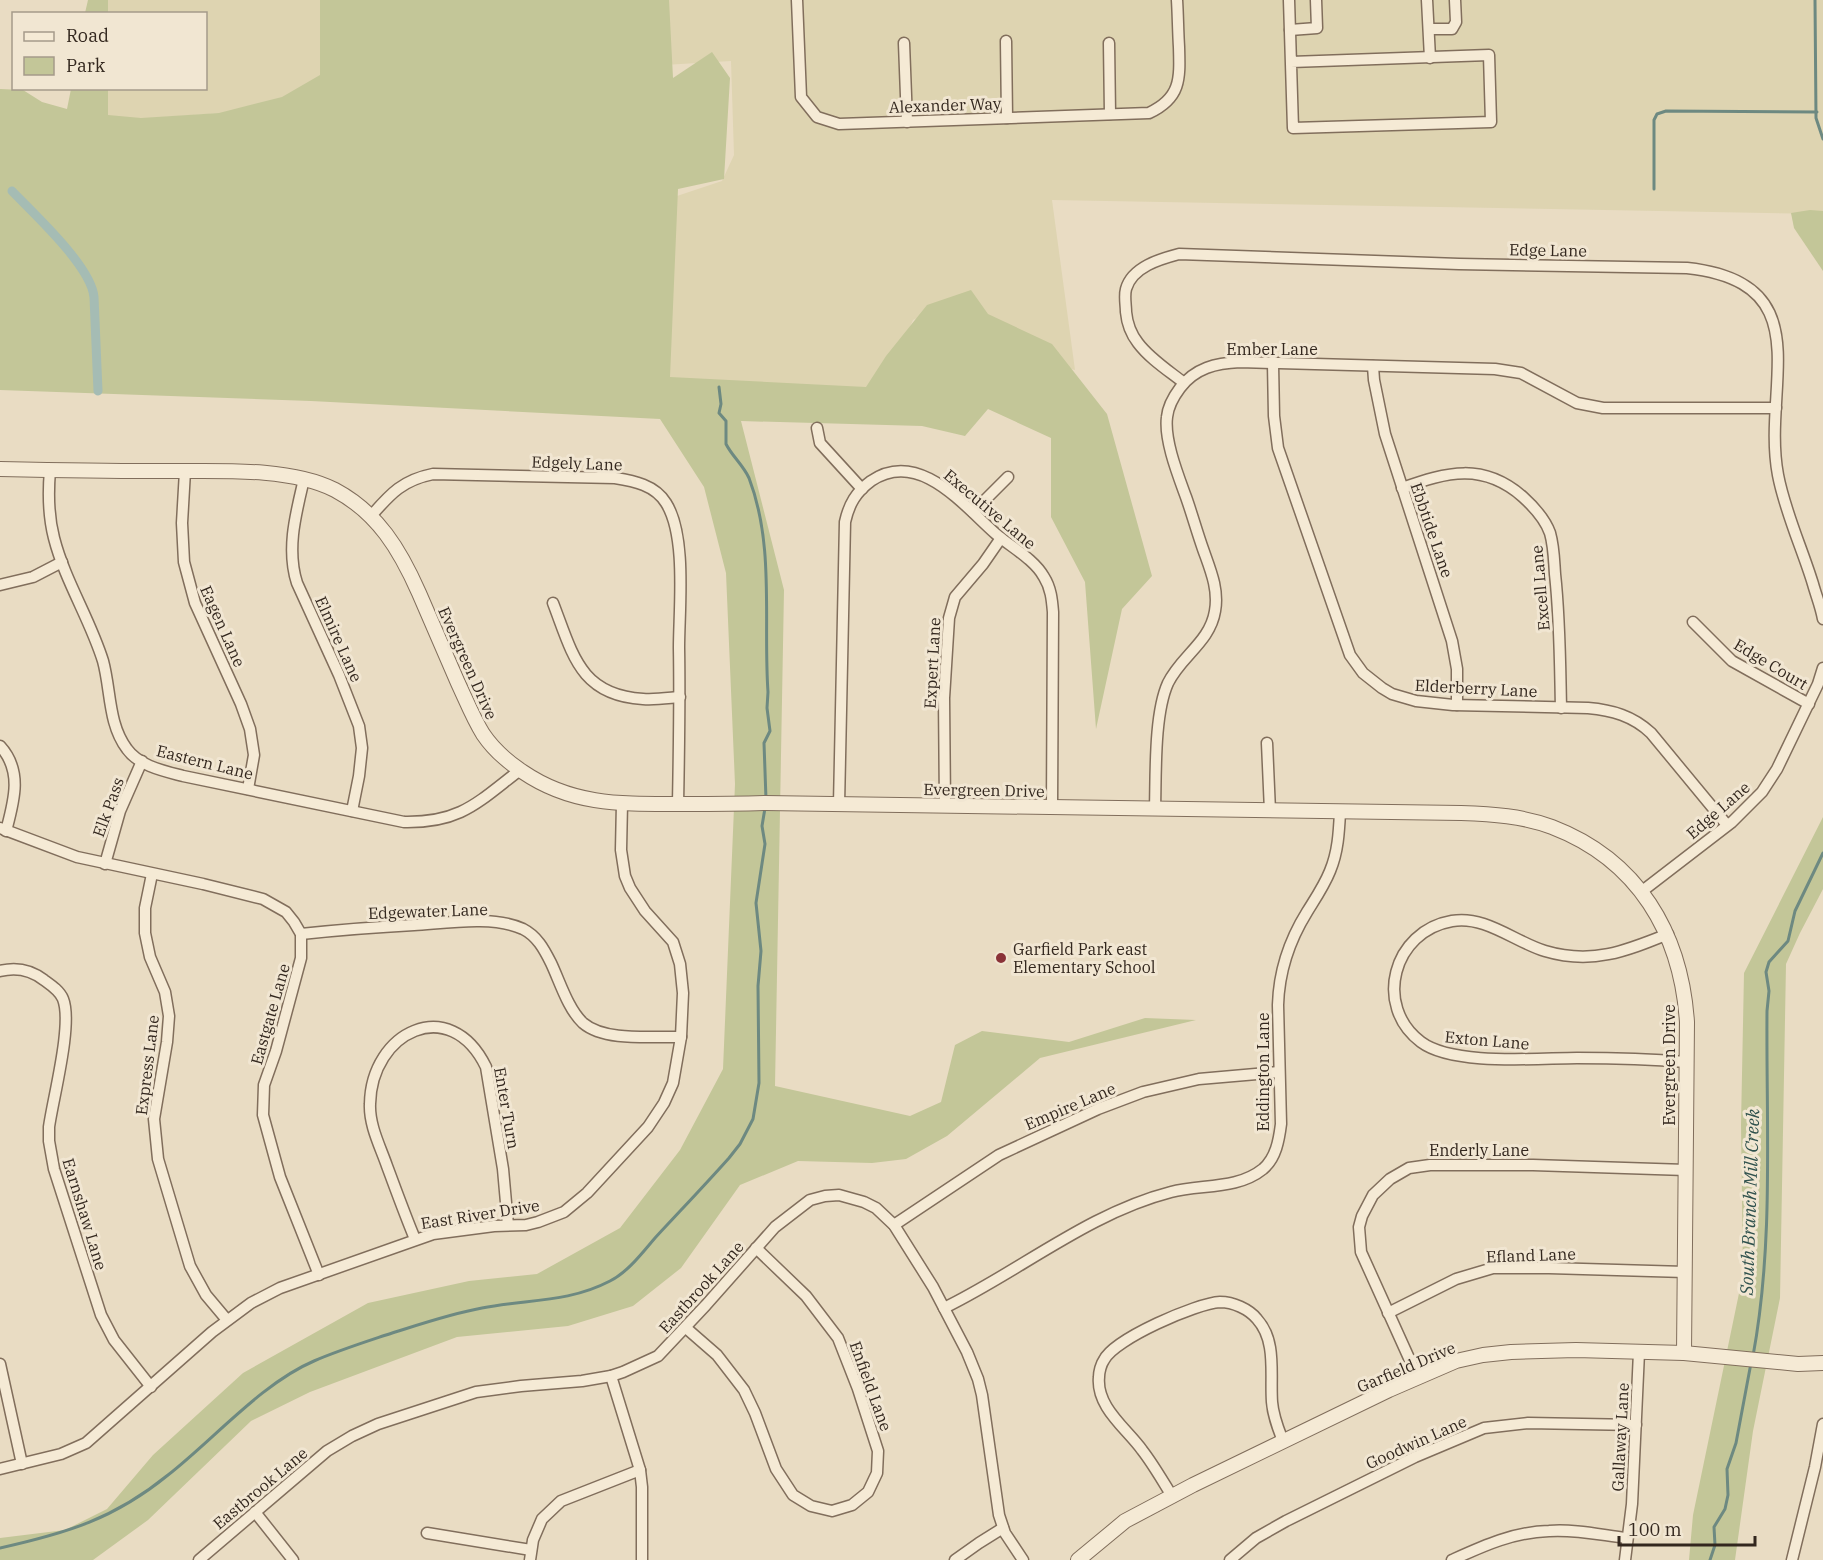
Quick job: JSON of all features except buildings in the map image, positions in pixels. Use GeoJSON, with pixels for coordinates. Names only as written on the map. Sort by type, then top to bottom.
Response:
{"type":"FeatureCollection","features":[{"type":"Feature","properties":{"kind":"street","name":"Alexander Way"},"geometry":{"type":"LineString","coordinates":[[797,0],[801,97],[818,117],[839,124],[1149,113],[1163,106],[1174,93],[1180,79],[1177,0]]}},
{"type":"Feature","properties":{"kind":"street"},"geometry":{"type":"LineString","coordinates":[[1289,0],[1293,128],[1491,122],[1489,56],[1291,62]]}},
{"type":"Feature","properties":{"kind":"street"},"geometry":{"type":"LineString","coordinates":[[1290,30],[1317,28],[1316,0]]}},
{"type":"Feature","properties":{"kind":"street"},"geometry":{"type":"LineString","coordinates":[[1427,0],[1430,58]]}},
{"type":"Feature","properties":{"kind":"street"},"geometry":{"type":"LineString","coordinates":[[1429,29],[1452,29],[1456,22],[1455,0]]}},
{"type":"Feature","properties":{"kind":"street"},"geometry":{"type":"LineString","coordinates":[[1006,41],[1007,118]]}},
{"type":"Feature","properties":{"kind":"street"},"geometry":{"type":"LineString","coordinates":[[904,43],[907,122]]}},
{"type":"Feature","properties":{"kind":"street"},"geometry":{"type":"LineString","coordinates":[[1109,43],[1110,114]]}},
{"type":"Feature","properties":{"kind":"street","name":"Edge Lane"},"geometry":{"type":"LineString","coordinates":[[1184,383],[1136,340],[1129,327],[1126,304],[1126,289],[1131,280],[1157,259],[1179,254],[1459,264],[1687,268],[1720,273],[1738,279],[1757,295],[1772,315],[1779,340],[1775,459],[1781,490],[1802,547],[1823,619]]}},
{"type":"Feature","properties":{"kind":"street","name":"Ember Lane"},"geometry":{"type":"LineString","coordinates":[[1155,809],[1159,723],[1164,694],[1169,680],[1206,635],[1213,622],[1216,609],[1214,581],[1172,458],[1166,418],[1170,406],[1184,383],[1192,375],[1214,365],[1240,362],[1515,372],[1532,378],[1577,403],[1603,408],[1776,408]]}},
{"type":"Feature","properties":{"kind":"street","name":"Elderberry Lane"},"geometry":{"type":"LineString","coordinates":[[1273,364],[1275,431],[1278,448],[1350,655],[1363,674],[1392,694],[1422,702],[1602,709],[1628,716],[1640,723],[1727,825]]}},
{"type":"Feature","properties":{"kind":"street","name":"Ebbtide Lane"},"geometry":{"type":"LineString","coordinates":[[1373,366],[1379,409],[1402,488],[1449,626],[1457,669],[1457,705]]}},
{"type":"Feature","properties":{"kind":"street"},"geometry":{"type":"LineString","coordinates":[[817,428],[820,443],[861,489],[853,497],[847,511],[844,534],[838,805]]}},
{"type":"Feature","properties":{"kind":"street","name":"Evergreen Drive"},"geometry":{"type":"LineString","coordinates":[[0,469],[271,473],[304,479],[333,490],[371,516],[384,530],[403,559],[482,732],[492,746],[520,770],[562,793],[596,801],[678,804],[1480,813],[1534,822],[1566,833],[1589,846],[1624,874],[1641,892],[1668,934],[1684,986],[1687,1022],[1684,1353]]}},
{"type":"Feature","properties":{"kind":"street","name":"Eastern Lane"},"geometry":{"type":"LineString","coordinates":[[50,470],[49,511],[54,538],[98,646],[107,674],[116,728],[128,751],[142,761],[183,776],[404,822],[446,819],[475,805],[520,770]]}},
{"type":"Feature","properties":{"kind":"street","name":"Eagen Lane"},"geometry":{"type":"LineString","coordinates":[[185,471],[182,535],[186,576],[195,603],[250,729],[254,755],[248,789]]}},
{"type":"Feature","properties":{"kind":"street","name":"Executive Lane"},"geometry":{"type":"LineString","coordinates":[[861,489],[878,476],[900,472],[922,475],[943,487],[1039,569],[1050,588],[1052,600],[1052,808]]}},
{"type":"Feature","properties":{"kind":"street","name":"Excell Lane"},"geometry":{"type":"LineString","coordinates":[[1402,488],[1446,474],[1470,473],[1494,479],[1506,485],[1536,510],[1549,531],[1554,557],[1560,642],[1560,708]]}},
{"type":"Feature","properties":{"kind":"street","name":"Edgely Lane"},"geometry":{"type":"LineString","coordinates":[[371,516],[400,486],[433,474],[602,477],[627,480],[651,488],[667,504],[676,534],[680,585],[678,804]]}},
{"type":"Feature","properties":{"kind":"street"},"geometry":{"type":"LineString","coordinates":[[973,512],[1008,477]]}},
{"type":"Feature","properties":{"kind":"street","name":"Elmire Lane"},"geometry":{"type":"LineString","coordinates":[[304,479],[294,528],[292,570],[359,726],[362,748],[352,811]]}},
{"type":"Feature","properties":{"kind":"street","name":"Expert Lane"},"geometry":{"type":"LineString","coordinates":[[945,806],[944,698],[949,618],[955,597],[1001,538]]}},
{"type":"Feature","properties":{"kind":"street"},"geometry":{"type":"LineString","coordinates":[[0,585],[33,577],[62,562]]}},
{"type":"Feature","properties":{"kind":"street"},"geometry":{"type":"LineString","coordinates":[[553,603],[575,656],[587,677],[596,686],[616,695],[644,699],[680,698]]}},
{"type":"Feature","properties":{"kind":"street","name":"Edge Court"},"geometry":{"type":"LineString","coordinates":[[1693,622],[1732,661],[1809,704]]}},
{"type":"Feature","properties":{"kind":"street","name":"Edge Lane"},"geometry":{"type":"LineString","coordinates":[[1641,892],[1753,803],[1770,781],[1809,704],[1823,668]]}},
{"type":"Feature","properties":{"kind":"street"},"geometry":{"type":"LineString","coordinates":[[1267,743],[1270,811]]}},
{"type":"Feature","properties":{"kind":"street"},"geometry":{"type":"LineString","coordinates":[[0,746],[9,758],[15,778],[14,798],[3,830],[62,852],[105,864],[263,899],[286,912],[301,934]]}},
{"type":"Feature","properties":{"kind":"street","name":"Elk Pass"},"geometry":{"type":"LineString","coordinates":[[105,864],[120,811],[142,761]]}},
{"type":"Feature","properties":{"kind":"street","name":"East River Drive"},"geometry":{"type":"LineString","coordinates":[[0,1469],[61,1454],[87,1443],[226,1320],[266,1294],[433,1234],[538,1222],[564,1212],[587,1193],[616,1163],[648,1127],[664,1103],[673,1083],[681,1037],[682,993],[680,964],[673,942],[645,911],[625,876],[621,850],[622,803]]}},
{"type":"Feature","properties":{"kind":"street","name":"Eddington Lane"},"geometry":{"type":"LineString","coordinates":[[945,1308],[1125,1207],[1178,1190],[1232,1184],[1263,1169],[1271,1159],[1278,1142],[1281,1124],[1278,990],[1284,960],[1294,934],[1330,872],[1336,849],[1340,812]]}},
{"type":"Feature","properties":{"kind":"street","name":"Express Lane"},"geometry":{"type":"LineString","coordinates":[[152,874],[145,908],[146,939],[150,957],[165,992],[169,1016],[167,1042],[154,1112],[158,1159],[190,1266],[206,1295],[226,1320]]}},
{"type":"Feature","properties":{"kind":"street","name":"Exton Lane"},"geometry":{"type":"LineString","coordinates":[[1668,934],[1629,951],[1607,956],[1579,957],[1545,951],[1480,923],[1451,921],[1431,928],[1413,942],[1399,961],[1395,972],[1394,994],[1400,1016],[1412,1034],[1429,1048],[1440,1052],[1510,1059],[1651,1059],[1686,1062]]}},
{"type":"Feature","properties":{"kind":"street","name":"Edgewater Lane"},"geometry":{"type":"LineString","coordinates":[[301,934],[460,922],[512,925],[534,936],[541,945],[570,1003],[583,1022],[604,1033],[626,1036],[681,1037]]}},
{"type":"Feature","properties":{"kind":"street","name":"Eastgate Lane"},"geometry":{"type":"LineString","coordinates":[[301,934],[299,971],[264,1085],[262,1109],[280,1177],[319,1275]]}},
{"type":"Feature","properties":{"kind":"street","name":"Earnshaw Lane"},"geometry":{"type":"LineString","coordinates":[[0,971],[20,969],[31,972],[49,984],[63,998],[66,1017],[64,1039],[49,1127],[54,1169],[101,1315],[114,1340],[151,1387]]}},
{"type":"Feature","properties":{"kind":"street","name":"Enter Turn"},"geometry":{"type":"LineString","coordinates":[[415,1239],[376,1137],[370,1117],[370,1097],[379,1063],[385,1053],[403,1036],[426,1028],[450,1030],[461,1036],[480,1054],[486,1067],[503,1169],[508,1225]]}},
{"type":"Feature","properties":{"kind":"street","name":"Empire Lane"},"geometry":{"type":"LineString","coordinates":[[894,1225],[999,1155],[1098,1109],[1143,1092],[1192,1080],[1279,1072]]}},
{"type":"Feature","properties":{"kind":"street","name":"Enderly Lane"},"geometry":{"type":"LineString","coordinates":[[1418,1378],[1361,1252],[1359,1227],[1366,1205],[1381,1186],[1399,1173],[1419,1166],[1465,1164],[1686,1170]]}},
{"type":"Feature","properties":{"kind":"street","name":"Eastbrook Lane"},"geometry":{"type":"LineString","coordinates":[[199,1560],[327,1451],[378,1424],[476,1392],[611,1376],[658,1356],[686,1328],[775,1227],[810,1200],[839,1195],[876,1208],[894,1225],[945,1308],[978,1379],[999,1515],[1023,1560]]}},
{"type":"Feature","properties":{"kind":"street","name":"Enfield Lane"},"geometry":{"type":"LineString","coordinates":[[686,1328],[717,1355],[744,1390],[776,1469],[793,1495],[811,1506],[832,1511],[852,1505],[868,1492],[877,1473],[878,1451],[858,1389],[838,1338],[806,1296],[756,1248]]}},
{"type":"Feature","properties":{"kind":"street","name":"Efland Lane"},"geometry":{"type":"LineString","coordinates":[[1388,1313],[1456,1279],[1493,1269],[1549,1268],[1685,1272]]}},
{"type":"Feature","properties":{"kind":"street"},"geometry":{"type":"LineString","coordinates":[[1172,1496],[1142,1450],[1110,1412],[1100,1395],[1099,1377],[1104,1359],[1117,1345],[1144,1331],[1202,1304],[1222,1302],[1238,1306],[1257,1318],[1268,1335],[1273,1411],[1283,1441]]}},
{"type":"Feature","properties":{"kind":"street","name":"Garfield Drive"},"geometry":{"type":"LineString","coordinates":[[1086,1557],[1125,1521],[1172,1496],[1283,1441],[1456,1361],[1483,1354],[1576,1350],[1684,1353],[1798,1364],[1823,1363]]}},
{"type":"Feature","properties":{"kind":"street","name":"Gallaway Lane"},"geometry":{"type":"LineString","coordinates":[[1625,1560],[1632,1504],[1639,1352]]}},
{"type":"Feature","properties":{"kind":"street"},"geometry":{"type":"LineString","coordinates":[[0,1364],[22,1464]]}},
{"type":"Feature","properties":{"kind":"street"},"geometry":{"type":"LineString","coordinates":[[611,1376],[640,1470],[642,1560]]}},
{"type":"Feature","properties":{"kind":"street","name":"Goodwin Lane"},"geometry":{"type":"LineString","coordinates":[[1230,1560],[1256,1538],[1286,1521],[1415,1457],[1484,1428],[1528,1423],[1636,1425]]}},
{"type":"Feature","properties":{"kind":"street"},"geometry":{"type":"LineString","coordinates":[[1792,1560],[1819,1468],[1823,1425]]}},
{"type":"Feature","properties":{"kind":"street"},"geometry":{"type":"LineString","coordinates":[[427,1533],[531,1555],[533,1540],[542,1519],[561,1501],[640,1470]]}},
{"type":"Feature","properties":{"kind":"street"},"geometry":{"type":"LineString","coordinates":[[255,1512],[293,1560]]}},
{"type":"Feature","properties":{"kind":"street"},"geometry":{"type":"LineString","coordinates":[[955,1560],[1004,1528]]}},
{"type":"Feature","properties":{"kind":"street"},"geometry":{"type":"LineString","coordinates":[[1452,1560],[1506,1537],[1538,1532],[1560,1531],[1627,1538]]}},
{"type":"Feature","properties":{"kind":"shaded area"},"geometry":{"type":"Polygon","coordinates":[[[108,0],[332,0],[326,69],[305,107],[108,121],[108,90],[207,90],[207,12],[108,12],[108,0]]]}},
{"type":"Feature","properties":{"kind":"shaded area"},"geometry":{"type":"Polygon","coordinates":[[[665,0],[1823,0],[1823,214],[1052,200],[1075,370],[1025,356],[959,297],[913,320],[883,389],[670,380],[665,200],[722,181],[734,155],[731,61],[664,65],[665,0]]]}},
{"type":"Feature","properties":{"kind":"green space"},"geometry":{"type":"Polygon","coordinates":[[[88,0],[108,0],[108,12],[85,12],[88,0]]]}},
{"type":"Feature","properties":{"kind":"green space"},"geometry":{"type":"Polygon","coordinates":[[[320,0],[669,0],[673,78],[712,52],[730,78],[724,179],[678,189],[670,377],[866,387],[886,356],[927,305],[971,290],[988,314],[1052,344],[1107,414],[1152,576],[1122,609],[1096,729],[1085,582],[1051,517],[1051,438],[988,409],[965,436],[922,426],[741,421],[784,590],[775,1086],[910,1116],[941,1102],[955,1045],[982,1031],[1069,1042],[1145,1018],[1196,1020],[1040,1058],[947,1136],[906,1159],[872,1163],[798,1161],[740,1185],[681,1268],[633,1306],[568,1326],[457,1337],[310,1392],[251,1421],[148,1520],[93,1560],[0,1560],[0,1538],[65,1530],[107,1509],[153,1455],[243,1373],[368,1303],[469,1281],[537,1274],[620,1228],[680,1150],[723,1069],[735,784],[726,573],[704,487],[660,419],[311,401],[0,390],[0,89],[23,90],[42,102],[67,109],[71,90],[108,90],[108,115],[141,118],[219,113],[282,97],[320,75],[320,0]]]}},
{"type":"Feature","properties":{"kind":"green space"},"geometry":{"type":"Polygon","coordinates":[[[1810,210],[1823,211],[1823,271],[1794,228],[1791,213],[1810,210]]]}},
{"type":"Feature","properties":{"kind":"green space"},"geometry":{"type":"Polygon","coordinates":[[[1823,817],[1823,889],[1786,964],[1780,1298],[1753,1431],[1735,1560],[1689,1560],[1693,1515],[1743,1274],[1741,1125],[1744,973],[1823,817]]]}},
{"type":"Feature","properties":{"kind":"waterway","name":"South Branch Mill Creek"},"geometry":{"type":"LineString","coordinates":[[1815,0],[1816,118],[1823,139]]}},
{"type":"Feature","properties":{"kind":"waterway"},"geometry":{"type":"LineString","coordinates":[[1654,189],[1654,120],[1657,114],[1666,111],[1817,112]]}},
{"type":"Feature","properties":{"kind":"waterway"},"geometry":{"type":"LineString","coordinates":[[12,191],[73,256],[91,284],[94,297],[98,391]]}},
{"type":"Feature","properties":{"kind":"waterway"},"geometry":{"type":"LineString","coordinates":[[719,387],[721,404],[719,413],[726,421],[726,444],[749,478],[762,530],[766,584],[767,708],[770,731],[764,743],[766,799]]}},
{"type":"Feature","properties":{"kind":"waterway"},"geometry":{"type":"LineString","coordinates":[[0,1548],[68,1530],[128,1503],[168,1475],[238,1413],[276,1383],[314,1361],[341,1350],[458,1313],[579,1293],[610,1281],[629,1267],[729,1158],[740,1144],[753,1119],[759,1083],[758,986],[761,951],[756,903],[765,844],[762,826],[765,808]]}},
{"type":"Feature","properties":{"kind":"waterway","name":"South Branch Mill Creek"},"geometry":{"type":"LineString","coordinates":[[1753,1356],[1764,1270],[1768,1184],[1767,1011],[1769,991],[1766,972],[1769,962],[1788,941],[1795,911],[1823,853]]}},
{"type":"Feature","properties":{"kind":"waterway","name":"South Branch Mill Creek"},"geometry":{"type":"LineString","coordinates":[[1710,1560],[1715,1545],[1714,1527],[1725,1509],[1728,1495],[1727,1469],[1736,1443],[1751,1363]]}},
{"type":"Feature","properties":{"kind":"place","name":"Garfield Park east Elementary School"},"geometry":{"type":"Point","coordinates":[1001,958]}}]}
